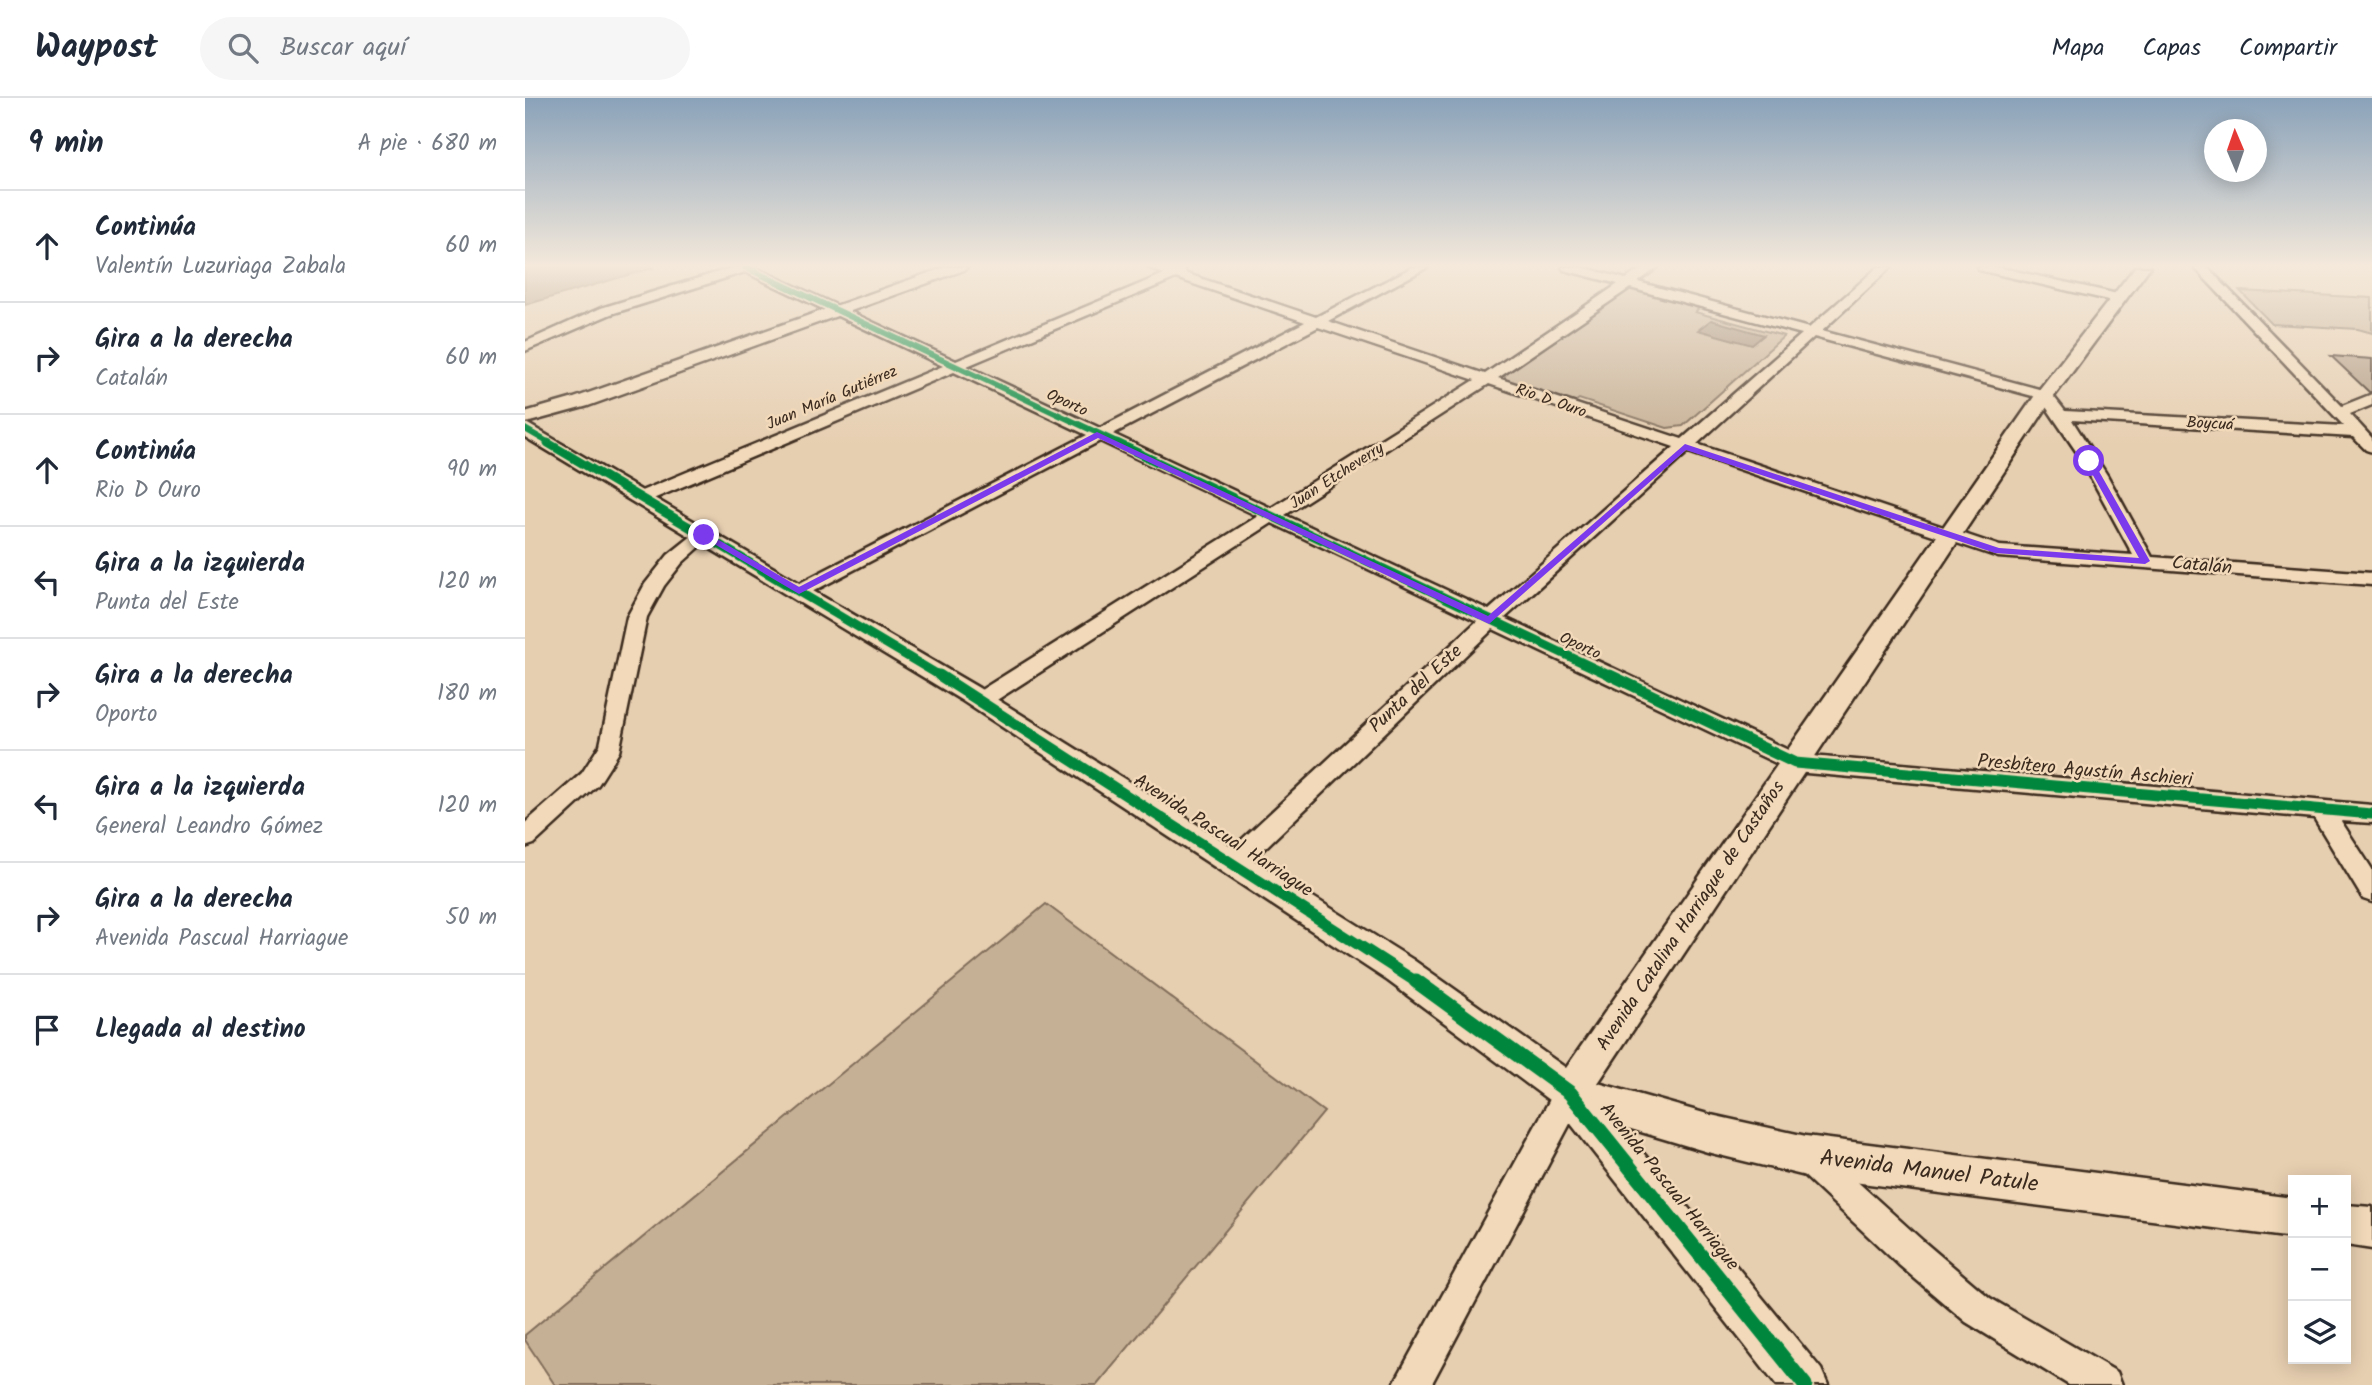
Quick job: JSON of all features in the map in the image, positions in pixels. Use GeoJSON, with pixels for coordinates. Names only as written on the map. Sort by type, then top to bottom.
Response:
{"type":"FeatureCollection","features":[{"type":"Feature","properties":{"kind":"street"},"geometry":{"type":"LineString","coordinates":[[525,348],[572,327]]}},
{"type":"Feature","properties":{"kind":"street"},"geometry":{"type":"LineString","coordinates":[[525,418],[581,402],[792,327]]}},
{"type":"Feature","properties":{"kind":"street","name":"Oporto"},"geometry":{"type":"LineString","coordinates":[[871,327],[1489,621],[1795,763]]}},
{"type":"Feature","properties":{"kind":"street","name":"Juan María Gutiérrez"},"geometry":{"type":"LineString","coordinates":[[640,498],[1048,327]]}},
{"type":"Feature","properties":{"kind":"street"},"geometry":{"type":"LineString","coordinates":[[799,591],[1306,327]]}},
{"type":"Feature","properties":{"kind":"street","name":"Rio D Ouro"},"geometry":{"type":"LineString","coordinates":[[1331,327],[1949,536]]}},
{"type":"Feature","properties":{"kind":"street","name":"Juan Etcheverry"},"geometry":{"type":"LineString","coordinates":[[981,700],[1272,518],[1563,327]]}},
{"type":"Feature","properties":{"kind":"street","name":"Boycuá"},"geometry":{"type":"LineString","coordinates":[[1793,327],[2054,405],[2358,432]]}},
{"type":"Feature","properties":{"kind":"street","name":"Punta del Este"},"geometry":{"type":"LineString","coordinates":[[1232,864],[1489,621],[1817,327]]}},
{"type":"Feature","properties":{"kind":"street","name":"Avenida Catalina Harriague de Castaños"},"geometry":{"type":"LineString","coordinates":[[1411,1385],[1570,1093],[1949,536],[2054,405],[2100,327]]}},
{"type":"Feature","properties":{"kind":"street"},"geometry":{"type":"LineString","coordinates":[[2258,327],[2372,447]]}},
{"type":"Feature","properties":{"kind":"street"},"geometry":{"type":"LineString","coordinates":[[2340,413],[2372,399]]}},
{"type":"Feature","properties":{"kind":"street"},"geometry":{"type":"LineString","coordinates":[[2054,405],[2145,561]]}},
{"type":"Feature","properties":{"kind":"street","name":"Avenida Pascual Harriague"},"geometry":{"type":"LineString","coordinates":[[525,429],[981,700],[1232,864],[1401,970],[1570,1093],[1805,1385]]}},
{"type":"Feature","properties":{"kind":"street"},"geometry":{"type":"LineString","coordinates":[[525,837],[590,779],[611,746],[637,617],[655,584],[675,559],[704,535]]}},
{"type":"Feature","properties":{"kind":"street","name":"Catalán"},"geometry":{"type":"LineString","coordinates":[[1949,536],[1998,551],[2372,579]]}},
{"type":"Feature","properties":{"kind":"street","name":"Presbítero Agustín Aschieri"},"geometry":{"type":"LineString","coordinates":[[1795,763],[2372,814]]}},
{"type":"Feature","properties":{"kind":"street"},"geometry":{"type":"LineString","coordinates":[[2321,809],[2372,891]]}},
{"type":"Feature","properties":{"kind":"street","name":"Avenida Manuel Patule"},"geometry":{"type":"LineString","coordinates":[[1570,1093],[1711,1134],[1806,1156],[2288,1217]]}},
{"type":"Feature","properties":{"kind":"street"},"geometry":{"type":"LineString","coordinates":[[1806,1156],[1911,1253],[1978,1310],[2104,1385]]}},
{"type":"Feature","properties":{"kind":"street"},"geometry":{"type":"LineString","coordinates":[[2351,1226],[2372,1228]]}},
{"type":"Feature","properties":{"kind":"shaded area"},"geometry":{"type":"Polygon","coordinates":[[[1574,327],[1751,327],[1784,336],[1683,426],[1667,428],[1579,399],[1573,403],[1507,382],[1504,375],[1574,327]]]}},
{"type":"Feature","properties":{"kind":"shaded area"},"geometry":{"type":"Polygon","coordinates":[[[1702,327],[1736,327],[1764,335],[1752,345],[1698,330],[1702,327]]]}},
{"type":"Feature","properties":{"kind":"shaded area"},"geometry":{"type":"Polygon","coordinates":[[[2325,327],[2372,327],[2372,333],[2358,329],[2325,327]]]}},
{"type":"Feature","properties":{"kind":"shaded area"},"geometry":{"type":"Polygon","coordinates":[[[1046,904],[1324,1112],[1097,1385],[555,1385],[525,1340],[525,1335],[1046,904]]]}},
{"type":"Feature","properties":{"kind":"building"},"geometry":{"type":"Polygon","coordinates":[[[2331,356],[2372,359],[2372,392],[2369,392],[2331,356]]]}},
{"type":"Feature","properties":{"kind":"cycle path"},"geometry":{"type":"LineString","coordinates":[[872,327],[1795,763],[2372,814]]}},
{"type":"Feature","properties":{"kind":"cycle path"},"geometry":{"type":"LineString","coordinates":[[525,429],[970,694],[1400,970],[1570,1093],[1805,1385]]}},
{"type":"Feature","properties":{"kind":"route"},"geometry":{"type":"LineString","coordinates":[[704,535],[799,591],[1097,435],[1489,621],[1685,446],[1998,551],[2145,561],[2089,461]]}}]}
